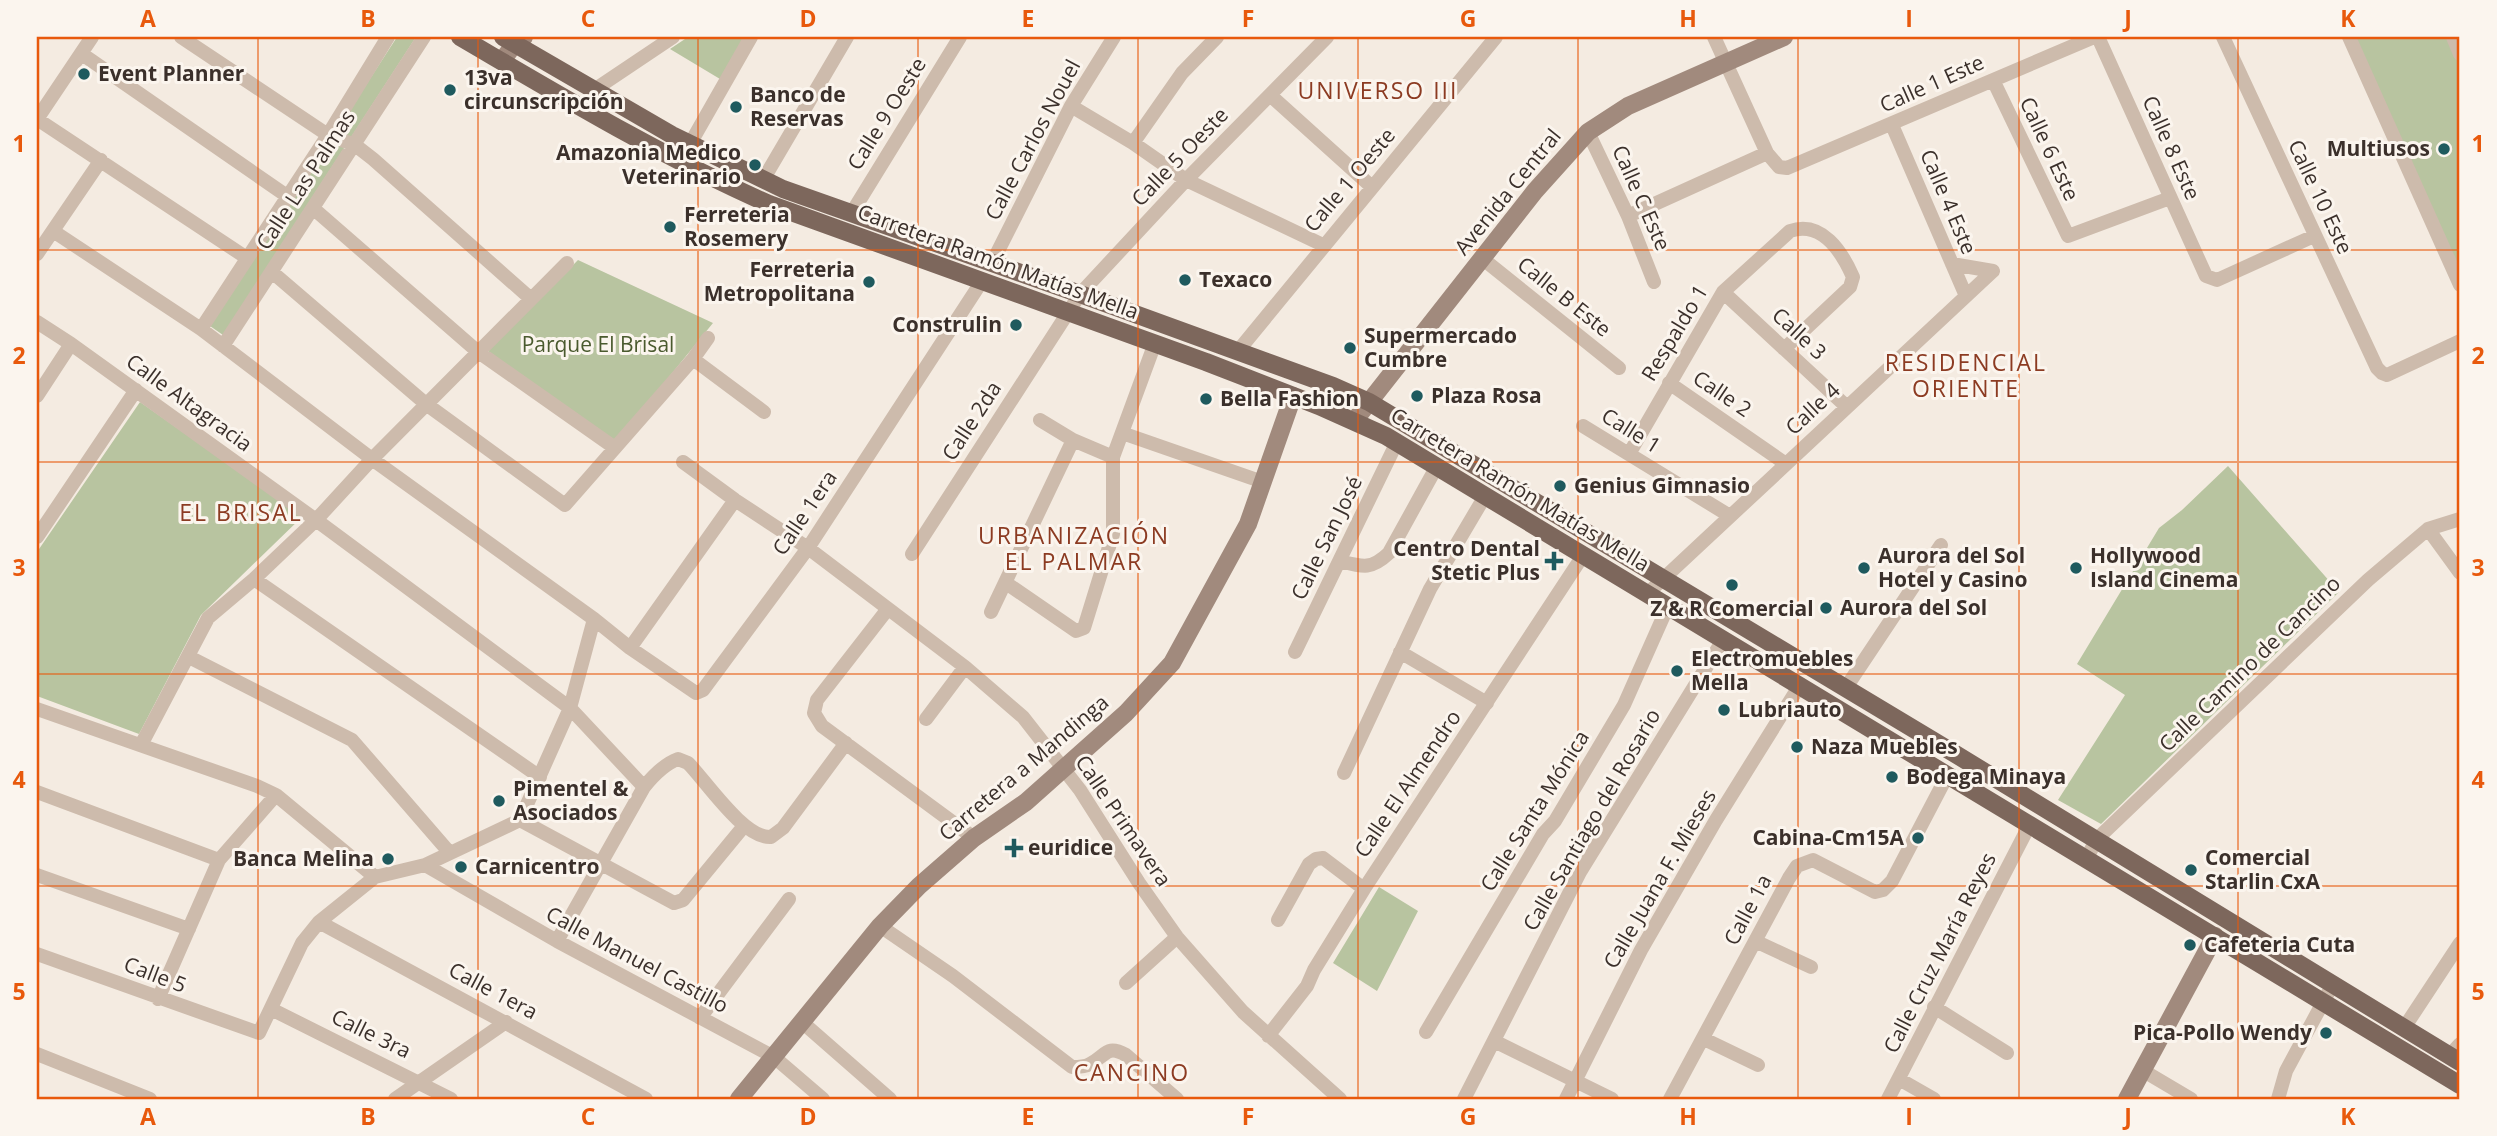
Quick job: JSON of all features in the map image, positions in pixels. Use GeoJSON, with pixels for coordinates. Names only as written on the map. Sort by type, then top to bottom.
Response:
{"type":"FeatureCollection","features":[{"type":"Feature","properties":{"kind":"main road","name":"Carretera Ramón Matías Mella"},"geometry":{"type":"LineString","coordinates":[[460,37],[657,150],[769,204],[1155,343],[1355,420],[1397,442],[2460,1085]]}},
{"type":"Feature","properties":{"kind":"main road","name":"Carretera Ramón Matías Mella"},"geometry":{"type":"LineString","coordinates":[[514,39],[594,90],[690,144],[763,180],[851,214],[1080,293],[1333,386],[1369,402],[2333,986],[2404,1028],[2457,1054]]}},
{"type":"Feature","properties":{"kind":"street"},"geometry":{"type":"LineString","coordinates":[[92,37],[37,119],[247,258]]}},
{"type":"Feature","properties":{"kind":"street"},"geometry":{"type":"LineString","coordinates":[[181,37],[328,135],[355,145],[530,298]]}},
{"type":"Feature","properties":{"kind":"street","name":"Calle Las Palmas"},"geometry":{"type":"LineString","coordinates":[[201,330],[328,135],[388,37]]}},
{"type":"Feature","properties":{"kind":"street","name":"Calle Las Palmas"},"geometry":{"type":"LineString","coordinates":[[223,346],[424,37]]}},
{"type":"Feature","properties":{"kind":"street"},"geometry":{"type":"LineString","coordinates":[[594,90],[673,37]]}},
{"type":"Feature","properties":{"kind":"street"},"geometry":{"type":"LineString","coordinates":[[690,144],[751,37]]}},
{"type":"Feature","properties":{"kind":"street"},"geometry":{"type":"LineString","coordinates":[[763,180],[847,37]]}},
{"type":"Feature","properties":{"kind":"street","name":"Calle 9 Oeste"},"geometry":{"type":"LineString","coordinates":[[851,214],[960,37]]}},
{"type":"Feature","properties":{"kind":"street","name":"Calle Carlos Nouel"},"geometry":{"type":"LineString","coordinates":[[992,263],[1072,106],[1114,37]]}},
{"type":"Feature","properties":{"kind":"street"},"geometry":{"type":"LineString","coordinates":[[1133,143],[1182,73],[1217,37]]}},
{"type":"Feature","properties":{"kind":"street","name":"Calle 5 Oeste"},"geometry":{"type":"LineString","coordinates":[[1068,312],[1080,293],[1186,180],[1327,37]]}},
{"type":"Feature","properties":{"kind":"street","name":"Calle 1 Oeste"},"geometry":{"type":"LineString","coordinates":[[1238,351],[1496,37]]}},
{"type":"Feature","properties":{"kind":"street"},"geometry":{"type":"LineString","coordinates":[[1628,216],[1767,153],[1714,37]]}},
{"type":"Feature","properties":{"kind":"street","name":"Avenida Central"},"geometry":{"type":"LineString","coordinates":[[1355,420],[1535,191],[1588,132],[1628,106],[1784,37]]}},
{"type":"Feature","properties":{"kind":"street","name":"Calle 1 Este"},"geometry":{"type":"LineString","coordinates":[[1767,153],[1779,167],[1787,168],[2096,37]]}},
{"type":"Feature","properties":{"kind":"street","name":"Calle 8 Este"},"geometry":{"type":"LineString","coordinates":[[2096,37],[2206,276],[2217,280],[2314,236]]}},
{"type":"Feature","properties":{"kind":"street","name":"Calle 10 Este"},"geometry":{"type":"LineString","coordinates":[[2223,37],[2377,368],[2387,375],[2460,341]]}},
{"type":"Feature","properties":{"kind":"street"},"geometry":{"type":"LineString","coordinates":[[2349,37],[2460,285]]}},
{"type":"Feature","properties":{"kind":"street"},"geometry":{"type":"LineString","coordinates":[[2453,37],[2460,54]]}},
{"type":"Feature","properties":{"kind":"street"},"geometry":{"type":"LineString","coordinates":[[502,61],[514,39]]}},
{"type":"Feature","properties":{"kind":"street"},"geometry":{"type":"LineString","coordinates":[[82,54],[287,197]]}},
{"type":"Feature","properties":{"kind":"street","name":"Calle 6 Este"},"geometry":{"type":"LineString","coordinates":[[1993,80],[2068,236],[2170,198]]}},
{"type":"Feature","properties":{"kind":"street"},"geometry":{"type":"LineString","coordinates":[[1270,95],[1372,187]]}},
{"type":"Feature","properties":{"kind":"street"},"geometry":{"type":"LineString","coordinates":[[1072,106],[1133,143],[1186,180],[1323,245]]}},
{"type":"Feature","properties":{"kind":"street","name":"Calle 4 Este"},"geometry":{"type":"LineString","coordinates":[[1892,125],[1966,296]]}},
{"type":"Feature","properties":{"kind":"street","name":"Calle C Este"},"geometry":{"type":"LineString","coordinates":[[1588,132],[1628,216],[1654,282]]}},
{"type":"Feature","properties":{"kind":"street"},"geometry":{"type":"LineString","coordinates":[[37,254],[102,160]]}},
{"type":"Feature","properties":{"kind":"street"},"geometry":{"type":"LineString","coordinates":[[314,209],[477,351],[615,449]]}},
{"type":"Feature","properties":{"kind":"street","name":"Respaldo 1"},"geometry":{"type":"LineString","coordinates":[[1629,454],[1723,292],[1790,231],[1800,228],[1820,232],[1836,246],[1853,277],[1850,286],[1784,349]]}},
{"type":"Feature","properties":{"kind":"street"},"geometry":{"type":"LineString","coordinates":[[53,231],[201,330],[630,648],[735,500]]}},
{"type":"Feature","properties":{"kind":"street","name":"Calle B Este"},"geometry":{"type":"LineString","coordinates":[[1483,258],[1619,368]]}},
{"type":"Feature","properties":{"kind":"street"},"geometry":{"type":"LineString","coordinates":[[141,745],[208,618],[316,520],[477,351],[567,263]]}},
{"type":"Feature","properties":{"kind":"street","name":"Calle 4"},"geometry":{"type":"LineString","coordinates":[[1648,593],[1993,271],[1952,264]]}},
{"type":"Feature","properties":{"kind":"street"},"geometry":{"type":"LineString","coordinates":[[272,272],[426,404],[565,505],[693,359],[708,338]]}},
{"type":"Feature","properties":{"kind":"street","name":"Calle 1era"},"geometry":{"type":"LineString","coordinates":[[630,648],[689,689],[696,692],[703,690],[808,548],[982,281]]}},
{"type":"Feature","properties":{"kind":"street","name":"Calle 3"},"geometry":{"type":"LineString","coordinates":[[1723,292],[1847,407]]}},
{"type":"Feature","properties":{"kind":"street","name":"Calle 2da"},"geometry":{"type":"LineString","coordinates":[[912,554],[1068,312]]}},
{"type":"Feature","properties":{"kind":"street","name":"Calle Altagracia"},"geometry":{"type":"LineString","coordinates":[[37,322],[72,344],[316,520],[570,708],[644,787]]}},
{"type":"Feature","properties":{"kind":"street"},"geometry":{"type":"LineString","coordinates":[[1006,583],[1076,631],[1084,628],[1113,534],[1113,457],[1155,343]]}},
{"type":"Feature","properties":{"kind":"street"},"geometry":{"type":"LineString","coordinates":[[37,396],[72,344]]}},
{"type":"Feature","properties":{"kind":"street"},"geometry":{"type":"LineString","coordinates":[[693,359],[764,412]]}},
{"type":"Feature","properties":{"kind":"street","name":"Calle 2"},"geometry":{"type":"LineString","coordinates":[[1668,383],[1786,464]]}},
{"type":"Feature","properties":{"kind":"street"},"geometry":{"type":"LineString","coordinates":[[37,537],[136,390]]}},
{"type":"Feature","properties":{"kind":"street","name":"Carretera a Mandinga"},"geometry":{"type":"LineString","coordinates":[[739,1099],[880,926],[919,886],[974,838],[1026,802],[1126,713],[1172,663],[1248,524],[1293,396]]}},
{"type":"Feature","properties":{"kind":"street"},"geometry":{"type":"LineString","coordinates":[[1040,420],[1073,440],[1113,457]]}},
{"type":"Feature","properties":{"kind":"street","name":"Calle 1"},"geometry":{"type":"LineString","coordinates":[[1583,426],[1730,516]]}},
{"type":"Feature","properties":{"kind":"street"},"geometry":{"type":"LineString","coordinates":[[1122,433],[1263,482]]}},
{"type":"Feature","properties":{"kind":"street"},"geometry":{"type":"LineString","coordinates":[[991,612],[1073,440]]}},
{"type":"Feature","properties":{"kind":"street","name":"Calle San José"},"geometry":{"type":"LineString","coordinates":[[1295,652],[1397,442]]}},
{"type":"Feature","properties":{"kind":"street","name":"Calle Primavera"},"geometry":{"type":"LineString","coordinates":[[683,462],[808,548],[965,667],[1023,717],[1080,790],[1177,937],[1243,1012],[1340,1099]]}},
{"type":"Feature","properties":{"kind":"street"},"geometry":{"type":"LineString","coordinates":[[1340,561],[1363,567],[1378,563],[1389,553],[1437,466]]}},
{"type":"Feature","properties":{"kind":"street"},"geometry":{"type":"LineString","coordinates":[[1344,773],[1430,589],[1485,496]]}},
{"type":"Feature","properties":{"kind":"street","name":"Calle Camino de Cancino"},"geometry":{"type":"LineString","coordinates":[[2086,860],[2096,840],[2368,580],[2428,529],[2460,519]]}},
{"type":"Feature","properties":{"kind":"street"},"geometry":{"type":"LineString","coordinates":[[2428,529],[2460,573]]}},
{"type":"Feature","properties":{"kind":"street"},"geometry":{"type":"LineString","coordinates":[[1845,689],[1941,545]]}},
{"type":"Feature","properties":{"kind":"street","name":"Calle El Almendro"},"geometry":{"type":"LineString","coordinates":[[1268,1036],[1307,986],[1364,889],[1584,554]]}},
{"type":"Feature","properties":{"kind":"street"},"geometry":{"type":"LineString","coordinates":[[254,579],[540,778]]}},
{"type":"Feature","properties":{"kind":"street","name":"Calle Santa Mónica"},"geometry":{"type":"LineString","coordinates":[[1426,1032],[1624,705],[1668,606]]}},
{"type":"Feature","properties":{"kind":"street"},"geometry":{"type":"LineString","coordinates":[[887,610],[814,705],[817,720],[974,838]]}},
{"type":"Feature","properties":{"kind":"street"},"geometry":{"type":"LineString","coordinates":[[271,1009],[302,943],[320,922],[375,877],[425,865],[520,820],[570,708],[594,619]]}},
{"type":"Feature","properties":{"kind":"street","name":"Calle Santiago del Rosario"},"geometry":{"type":"LineString","coordinates":[[1464,1099],[1580,872],[1723,640]]}},
{"type":"Feature","properties":{"kind":"street"},"geometry":{"type":"LineString","coordinates":[[1399,652],[1487,703]]}},
{"type":"Feature","properties":{"kind":"street"},"geometry":{"type":"LineString","coordinates":[[188,657],[352,740],[449,852]]}},
{"type":"Feature","properties":{"kind":"street"},"geometry":{"type":"LineString","coordinates":[[926,719],[965,667]]}},
{"type":"Feature","properties":{"kind":"street","name":"Calle Juana F. Mieses"},"geometry":{"type":"LineString","coordinates":[[1566,1099],[1641,950],[1716,820],[1800,685]]}},
{"type":"Feature","properties":{"kind":"street"},"geometry":{"type":"LineString","coordinates":[[37,709],[276,795],[375,877]]}},
{"type":"Feature","properties":{"kind":"street"},"geometry":{"type":"LineString","coordinates":[[556,941],[644,787],[671,762],[683,760],[691,766],[744,826],[764,837],[778,833],[846,743]]}},
{"type":"Feature","properties":{"kind":"street","name":"Calle 1a"},"geometry":{"type":"LineString","coordinates":[[1670,1099],[1797,866],[1813,859],[1875,892],[1884,890],[1892,881],[1947,776]]}},
{"type":"Feature","properties":{"kind":"street"},"geometry":{"type":"LineString","coordinates":[[37,792],[219,860]]}},
{"type":"Feature","properties":{"kind":"street"},"geometry":{"type":"LineString","coordinates":[[158,999],[219,860],[276,795]]}},
{"type":"Feature","properties":{"kind":"street"},"geometry":{"type":"LineString","coordinates":[[520,820],[674,902],[683,900],[744,826]]}},
{"type":"Feature","properties":{"kind":"street","name":"Calle Cruz María Reyes"},"geometry":{"type":"LineString","coordinates":[[1888,1099],[2029,826]]}},
{"type":"Feature","properties":{"kind":"street"},"geometry":{"type":"LineString","coordinates":[[1278,919],[1310,864],[1316,859],[1323,858],[1364,889]]}},
{"type":"Feature","properties":{"kind":"street","name":"Calle Manuel Castillo"},"geometry":{"type":"LineString","coordinates":[[425,865],[556,941],[774,1057],[823,1099]]}},
{"type":"Feature","properties":{"kind":"street"},"geometry":{"type":"LineString","coordinates":[[37,876],[189,929]]}},
{"type":"Feature","properties":{"kind":"street"},"geometry":{"type":"LineString","coordinates":[[700,1018],[789,899]]}},
{"type":"Feature","properties":{"kind":"street","name":"Calle 1era"},"geometry":{"type":"LineString","coordinates":[[320,922],[506,1022],[639,1098]]}},
{"type":"Feature","properties":{"kind":"street"},"geometry":{"type":"LineString","coordinates":[[880,926],[953,976],[1072,1067],[1091,1064],[1107,1051],[1116,1049],[1177,1099]]}},
{"type":"Feature","properties":{"kind":"street"},"geometry":{"type":"LineString","coordinates":[[2127,1099],[2215,936]]}},
{"type":"Feature","properties":{"kind":"street"},"geometry":{"type":"LineString","coordinates":[[1126,983],[1177,937]]}},
{"type":"Feature","properties":{"kind":"street"},"geometry":{"type":"LineString","coordinates":[[1755,941],[1811,967]]}},
{"type":"Feature","properties":{"kind":"street"},"geometry":{"type":"LineString","coordinates":[[2404,1028],[2460,943]]}},
{"type":"Feature","properties":{"kind":"street","name":"Calle 5"},"geometry":{"type":"LineString","coordinates":[[37,954],[259,1034],[271,1009]]}},
{"type":"Feature","properties":{"kind":"street"},"geometry":{"type":"LineString","coordinates":[[2278,1099],[2286,1071],[2333,986]]}},
{"type":"Feature","properties":{"kind":"street"},"geometry":{"type":"LineString","coordinates":[[1934,1007],[2007,1053]]}},
{"type":"Feature","properties":{"kind":"street","name":"Calle 3ra"},"geometry":{"type":"LineString","coordinates":[[271,1009],[451,1099]]}},
{"type":"Feature","properties":{"kind":"street"},"geometry":{"type":"LineString","coordinates":[[395,1099],[506,1022]]}},
{"type":"Feature","properties":{"kind":"street"},"geometry":{"type":"LineString","coordinates":[[802,1022],[890,1099]]}},
{"type":"Feature","properties":{"kind":"street"},"geometry":{"type":"LineString","coordinates":[[1704,1038],[1758,1065]]}},
{"type":"Feature","properties":{"kind":"street"},"geometry":{"type":"LineString","coordinates":[[1494,1041],[1612,1099]]}},
{"type":"Feature","properties":{"kind":"street"},"geometry":{"type":"LineString","coordinates":[[37,1054],[150,1099]]}},
{"type":"Feature","properties":{"kind":"street"},"geometry":{"type":"LineString","coordinates":[[2141,1070],[2191,1099]]}},
{"type":"Feature","properties":{"kind":"street"},"geometry":{"type":"LineString","coordinates":[[1899,1079],[1934,1099]]}},
{"type":"Feature","properties":{"kind":"green space"},"geometry":{"type":"Polygon","coordinates":[[[397,37],[416,37],[223,335],[210,326],[397,37]]]}},
{"type":"Feature","properties":{"kind":"green space"},"geometry":{"type":"Polygon","coordinates":[[[688,37],[745,37],[720,79],[670,49],[688,37]]]}},
{"type":"Feature","properties":{"kind":"green space"},"geometry":{"type":"Polygon","coordinates":[[[2354,37],[2448,37],[2460,63],[2460,272],[2354,37]]]}},
{"type":"Feature","properties":{"kind":"green space","name":"Parque El Brisal"},"geometry":{"type":"Polygon","coordinates":[[[578,260],[713,323],[616,442],[488,351],[578,260]]]}},
{"type":"Feature","properties":{"kind":"green space"},"geometry":{"type":"Polygon","coordinates":[[[140,402],[303,516],[201,615],[139,734],[37,696],[37,552],[140,402]]]}},
{"type":"Feature","properties":{"kind":"green space"},"geometry":{"type":"Polygon","coordinates":[[[2228,466],[2339,592],[2101,824],[2058,800],[2125,695],[2077,664],[2159,528],[2228,466]]]}},
{"type":"Feature","properties":{"kind":"green space"},"geometry":{"type":"Polygon","coordinates":[[[1379,887],[1418,911],[1377,991],[1333,963],[1379,887]]]}},
{"type":"Feature","properties":{"kind":"place","name":"Event Planner"},"geometry":{"type":"Point","coordinates":[84,74]}},
{"type":"Feature","properties":{"kind":"place","name":"13va circunscripción"},"geometry":{"type":"Point","coordinates":[450,90]}},
{"type":"Feature","properties":{"kind":"place","name":"Banco de Reservas"},"geometry":{"type":"Point","coordinates":[736,107]}},
{"type":"Feature","properties":{"kind":"place","name":"Multiusos"},"geometry":{"type":"Point","coordinates":[2444,149]}},
{"type":"Feature","properties":{"kind":"place","name":"Amazonia Medico Veterinario"},"geometry":{"type":"Point","coordinates":[755,165]}},
{"type":"Feature","properties":{"kind":"place","name":"Ferreteria Rosemery"},"geometry":{"type":"Point","coordinates":[670,227]}},
{"type":"Feature","properties":{"kind":"place","name":"Texaco"},"geometry":{"type":"Point","coordinates":[1185,280]}},
{"type":"Feature","properties":{"kind":"place","name":"Ferreteria Metropolitana"},"geometry":{"type":"Point","coordinates":[869,282]}},
{"type":"Feature","properties":{"kind":"place","name":"Construlin"},"geometry":{"type":"Point","coordinates":[1016,325]}},
{"type":"Feature","properties":{"kind":"place","name":"Supermercado Cumbre"},"geometry":{"type":"Point","coordinates":[1350,348]}},
{"type":"Feature","properties":{"kind":"place","name":"Plaza Rosa"},"geometry":{"type":"Point","coordinates":[1417,396]}},
{"type":"Feature","properties":{"kind":"place","name":"Bella Fashion"},"geometry":{"type":"Point","coordinates":[1206,399]}},
{"type":"Feature","properties":{"kind":"place","name":"Genius Gimnasio"},"geometry":{"type":"Point","coordinates":[1560,486]}},
{"type":"Feature","properties":{"kind":"place","name":"Centro Dental Stetic Plus"},"geometry":{"type":"Point","coordinates":[1554,561]}},
{"type":"Feature","properties":{"kind":"place","name":"Aurora del Sol Hotel y Casino"},"geometry":{"type":"Point","coordinates":[1864,568]}},
{"type":"Feature","properties":{"kind":"place","name":"Hollywood Island Cinema"},"geometry":{"type":"Point","coordinates":[2076,568]}},
{"type":"Feature","properties":{"kind":"place","name":"Z & R Comercial"},"geometry":{"type":"Point","coordinates":[1732,585]}},
{"type":"Feature","properties":{"kind":"place","name":"Aurora del Sol"},"geometry":{"type":"Point","coordinates":[1826,608]}},
{"type":"Feature","properties":{"kind":"place","name":"Electromuebles Mella"},"geometry":{"type":"Point","coordinates":[1677,671]}},
{"type":"Feature","properties":{"kind":"place","name":"Lubriauto"},"geometry":{"type":"Point","coordinates":[1724,710]}},
{"type":"Feature","properties":{"kind":"place","name":"Naza Muebles"},"geometry":{"type":"Point","coordinates":[1797,747]}},
{"type":"Feature","properties":{"kind":"place","name":"Bodega Minaya"},"geometry":{"type":"Point","coordinates":[1892,777]}},
{"type":"Feature","properties":{"kind":"place","name":"Pimentel & Asociados"},"geometry":{"type":"Point","coordinates":[499,801]}},
{"type":"Feature","properties":{"kind":"place","name":"Cabina-Cm15A"},"geometry":{"type":"Point","coordinates":[1918,838]}},
{"type":"Feature","properties":{"kind":"place","name":"euridice"},"geometry":{"type":"Point","coordinates":[1014,848]}},
{"type":"Feature","properties":{"kind":"place","name":"Banca Melina"},"geometry":{"type":"Point","coordinates":[388,859]}},
{"type":"Feature","properties":{"kind":"place","name":"Carnicentro"},"geometry":{"type":"Point","coordinates":[461,867]}},
{"type":"Feature","properties":{"kind":"place","name":"Comercial Starlin CxA"},"geometry":{"type":"Point","coordinates":[2191,870]}},
{"type":"Feature","properties":{"kind":"place","name":"Cafeteria Cuta"},"geometry":{"type":"Point","coordinates":[2190,945]}},
{"type":"Feature","properties":{"kind":"place","name":"Pica-Pollo Wendy"},"geometry":{"type":"Point","coordinates":[2326,1033]}},
{"type":"Feature","properties":{"kind":"district","name":"UNIVERSO III"},"geometry":{"type":"Point","coordinates":[1378,91]}},
{"type":"Feature","properties":{"kind":"district","name":"RESIDENCIAL ORIENTE"},"geometry":{"type":"Point","coordinates":[1966,376]}},
{"type":"Feature","properties":{"kind":"district","name":"EL BRISAL"},"geometry":{"type":"Point","coordinates":[241,513]}},
{"type":"Feature","properties":{"kind":"district","name":"URBANIZACIÓN EL PALMAR"},"geometry":{"type":"Point","coordinates":[1074,549]}},
{"type":"Feature","properties":{"kind":"district","name":"CANCINO"},"geometry":{"type":"Point","coordinates":[1132,1073]}}]}
